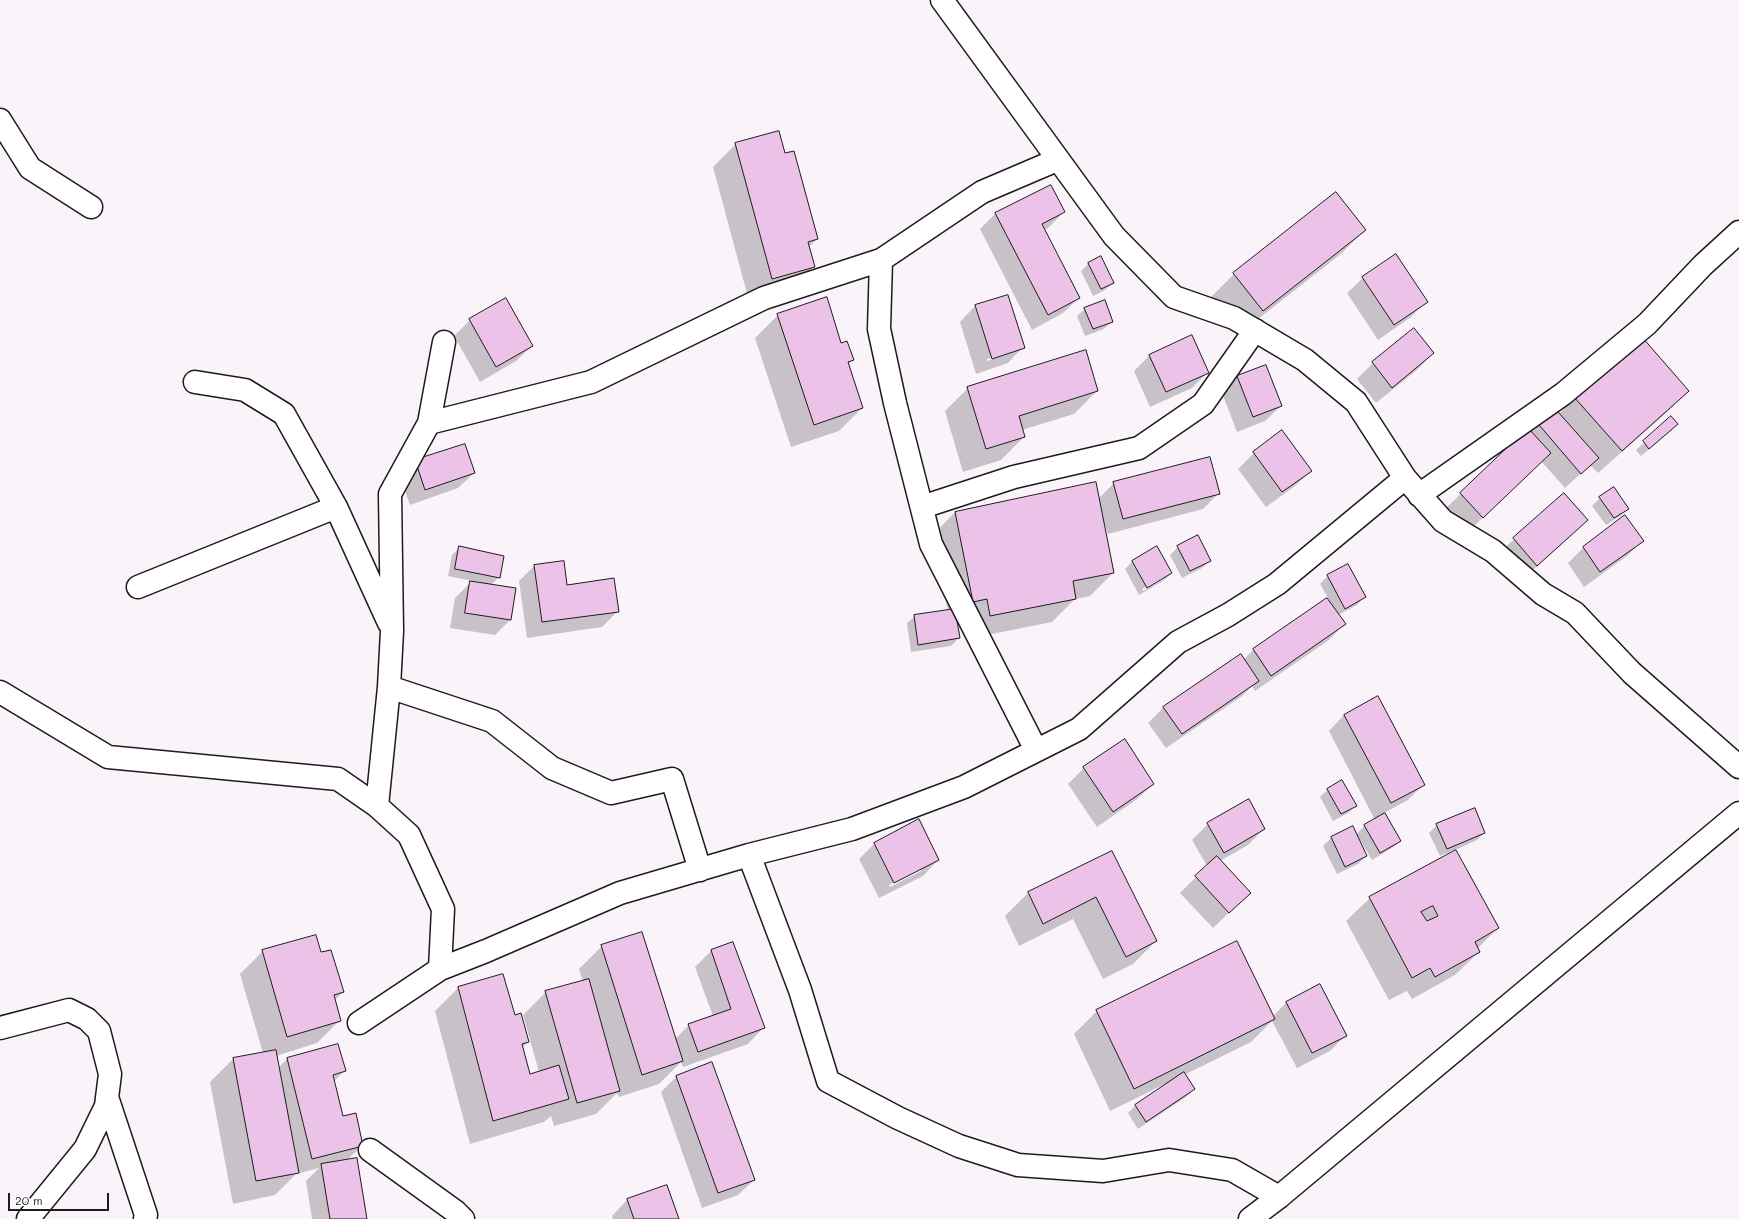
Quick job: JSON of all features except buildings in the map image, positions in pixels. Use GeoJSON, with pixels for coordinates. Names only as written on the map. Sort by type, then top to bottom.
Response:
{"type":"FeatureCollection","features":[{"type":"Feature","properties":{"kind":"street"},"geometry":{"type":"LineString","coordinates":[[942,0],[1057,160],[1114,236],[1174,297],[1234,318],[1255,330],[1305,360],[1356,402],[1405,478],[1443,521],[1493,552],[1543,594],[1575,613],[1632,673],[1739,767]]}},
{"type":"Feature","properties":{"kind":"street"},"geometry":{"type":"LineString","coordinates":[[0,120],[30,168],[91,207]]}},
{"type":"Feature","properties":{"kind":"street"},"geometry":{"type":"LineString","coordinates":[[429,423],[590,382],[764,298],[881,260],[982,192],[1057,160]]}},
{"type":"Feature","properties":{"kind":"street"},"geometry":{"type":"LineString","coordinates":[[1420,495],[1563,394],[1647,324],[1703,265],[1739,232]]}},
{"type":"Feature","properties":{"kind":"street"},"geometry":{"type":"LineString","coordinates":[[881,260],[879,329],[895,403],[931,544],[1036,750]]}},
{"type":"Feature","properties":{"kind":"street"},"geometry":{"type":"LineString","coordinates":[[922,507],[1014,476],[1139,448],[1203,404],[1255,330]]}},
{"type":"Feature","properties":{"kind":"street"},"geometry":{"type":"LineString","coordinates":[[377,806],[389,687],[392,632],[390,494],[429,423],[444,342]]}},
{"type":"Feature","properties":{"kind":"street"},"geometry":{"type":"LineString","coordinates":[[195,382],[245,390],[284,414],[308,454],[336,507],[392,632]]}},
{"type":"Feature","properties":{"kind":"street"},"geometry":{"type":"LineString","coordinates":[[359,1023],[440,970],[620,893],[749,855],[852,829],[964,787],[1079,728],[1178,642],[1228,615],[1277,584],[1405,478]]}},
{"type":"Feature","properties":{"kind":"street"},"geometry":{"type":"LineString","coordinates":[[138,586],[336,507]]}},
{"type":"Feature","properties":{"kind":"street"},"geometry":{"type":"LineString","coordinates":[[389,687],[492,721],[552,768],[611,793],[672,779],[700,870]]}},
{"type":"Feature","properties":{"kind":"street"},"geometry":{"type":"LineString","coordinates":[[0,692],[108,757],[338,779],[377,806],[409,835],[443,909],[440,970]]}},
{"type":"Feature","properties":{"kind":"street"},"geometry":{"type":"LineString","coordinates":[[1250,1219],[1279,1197],[1739,813]]}},
{"type":"Feature","properties":{"kind":"street"},"geometry":{"type":"LineString","coordinates":[[749,855],[800,990],[828,1081],[898,1118],[959,1146],[1018,1165],[1102,1171],[1169,1160],[1232,1170],[1279,1197]]}},
{"type":"Feature","properties":{"kind":"street"},"geometry":{"type":"LineString","coordinates":[[0,1028],[69,1010],[87,1019],[99,1031],[110,1074],[106,1106],[85,1149],[28,1219]]}},
{"type":"Feature","properties":{"kind":"street"},"geometry":{"type":"LineString","coordinates":[[107,1097],[146,1215],[145,1219]]}},
{"type":"Feature","properties":{"kind":"street"},"geometry":{"type":"LineString","coordinates":[[370,1150],[456,1212],[462,1219]]}}]}
